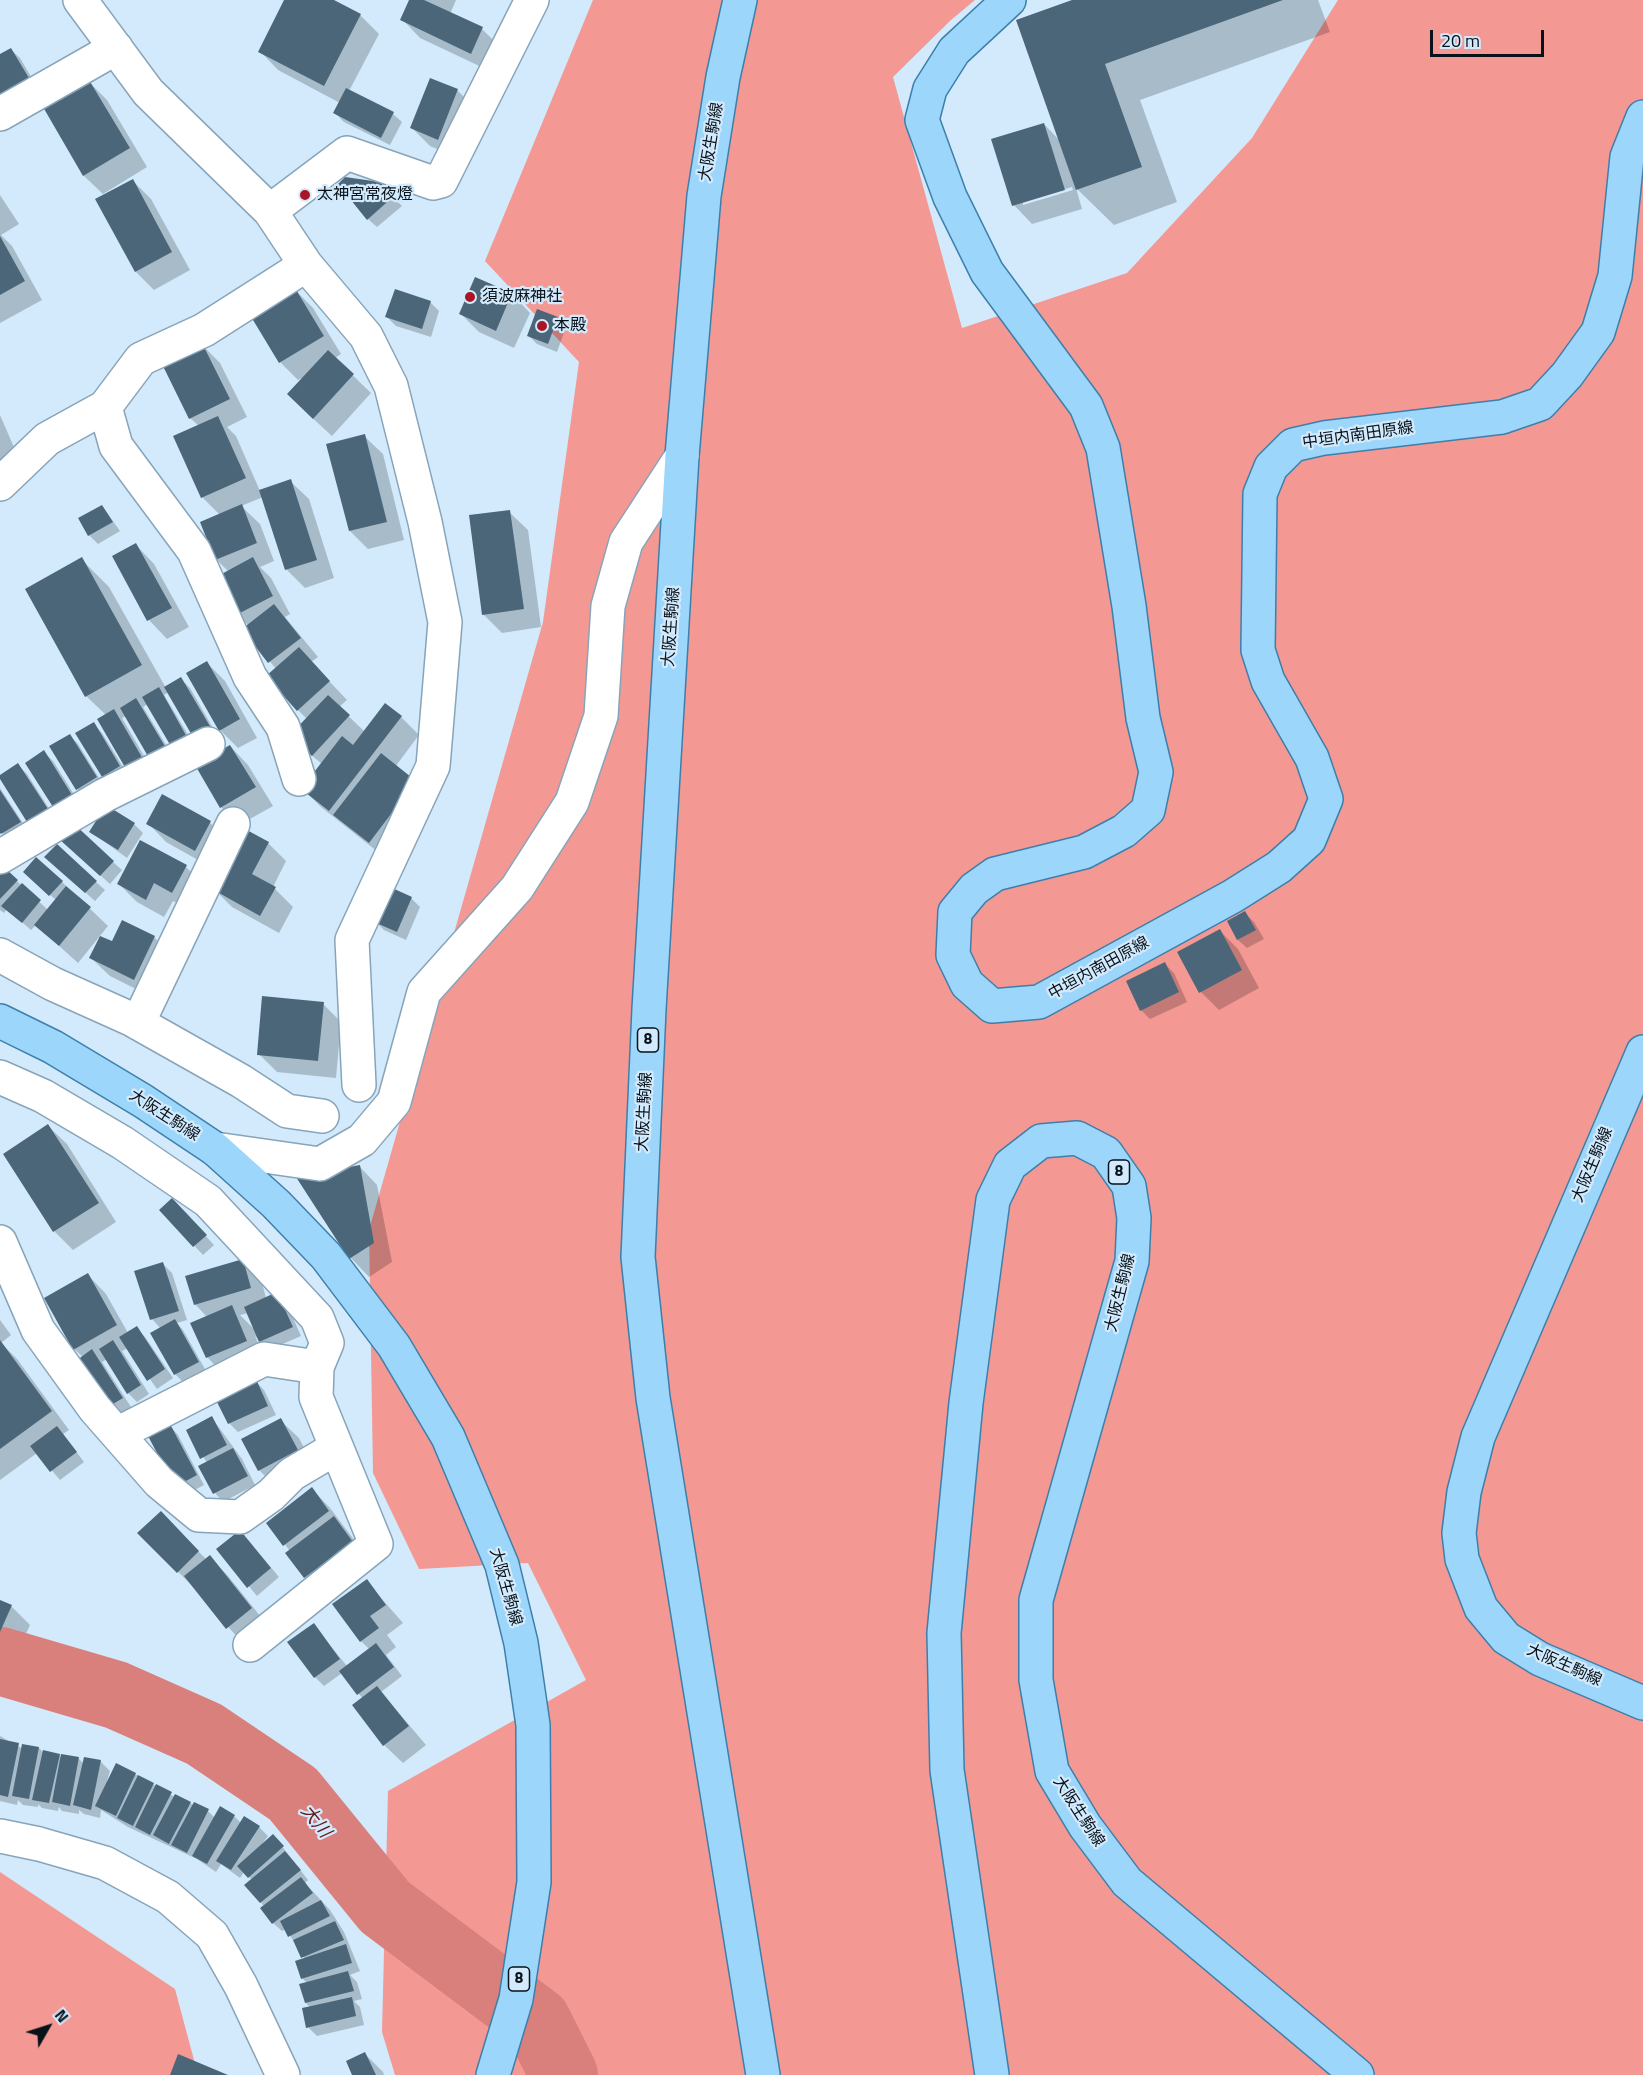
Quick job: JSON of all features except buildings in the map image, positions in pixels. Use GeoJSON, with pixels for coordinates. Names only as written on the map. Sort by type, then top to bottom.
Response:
{"type":"FeatureCollection","features":[{"type":"Feature","properties":{"kind":"main road","name":"大阪生駒線"},"geometry":{"type":"LineString","coordinates":[[740,0],[723,77],[704,196],[682,456],[650,997],[638,1257],[653,1398],[763,2075]]}},
{"type":"Feature","properties":{"kind":"main road","name":"中垣内南田原線"},"geometry":{"type":"LineString","coordinates":[[1009,0],[954,51],[930,89],[922,120],[950,197],[987,272],[1086,406],[1102,448],[1129,606],[1143,718],[1156,772],[1148,810],[1124,831],[1084,852],[994,874],[974,889],[955,912],[953,955],[967,984],[992,1006],[1039,1002],[1233,896],[1279,867],[1309,840],[1326,799],[1312,758],[1268,681],[1258,650],[1260,494],[1271,467],[1293,445],[1324,438],[1502,417],[1540,404],[1566,375],[1598,332],[1615,276],[1627,157],[1643,117]]}},
{"type":"Feature","properties":{"kind":"main road","name":"大阪生駒線"},"geometry":{"type":"LineString","coordinates":[[0,1021],[53,1047],[143,1101],[215,1149],[276,1204],[326,1256],[394,1346],[448,1437],[502,1565],[521,1643],[533,1725],[534,1882],[516,2000],[493,2075]]}},
{"type":"Feature","properties":{"kind":"main road","name":"大阪生駒線"},"geometry":{"type":"LineString","coordinates":[[1643,1052],[1478,1437],[1464,1492],[1459,1533],[1462,1559],[1481,1608],[1506,1638],[1540,1659],[1643,1703]]}},
{"type":"Feature","properties":{"kind":"main road","name":"大阪生駒線"},"geometry":{"type":"LineString","coordinates":[[992,2075],[947,1770],[944,1633],[966,1403],[993,1200],[1010,1165],[1041,1141],[1077,1138],[1106,1153],[1129,1186],[1134,1218],[1132,1261],[1036,1600],[1036,1680],[1052,1771],[1085,1826],[1127,1882],[1357,2075]]}},
{"type":"Feature","properties":{"kind":"street"},"geometry":{"type":"LineString","coordinates":[[80,0],[148,92],[270,211],[306,265],[366,336],[391,386],[425,522],[445,622],[432,766],[352,940],[359,1085]]}},
{"type":"Feature","properties":{"kind":"street"},"geometry":{"type":"LineString","coordinates":[[270,211],[347,153],[433,183],[441,181],[532,0]]}},
{"type":"Feature","properties":{"kind":"street"},"geometry":{"type":"LineString","coordinates":[[0,114],[116,48]]}},
{"type":"Feature","properties":{"kind":"street"},"geometry":{"type":"LineString","coordinates":[[0,484],[47,439],[105,407],[141,359],[204,330],[306,265]]}},
{"type":"Feature","properties":{"kind":"street"},"geometry":{"type":"LineString","coordinates":[[105,407],[116,446],[194,551],[250,676],[283,727],[299,779]]}},
{"type":"Feature","properties":{"kind":"street"},"geometry":{"type":"LineString","coordinates":[[215,1149],[320,1164],[362,1140],[394,1102],[424,992],[517,888],[572,802],[601,716],[608,606],[626,542],[682,456]]}},
{"type":"Feature","properties":{"kind":"street"},"geometry":{"type":"LineString","coordinates":[[0,857],[105,795],[208,744]]}},
{"type":"Feature","properties":{"kind":"street"},"geometry":{"type":"LineString","coordinates":[[138,1023],[233,824]]}},
{"type":"Feature","properties":{"kind":"street"},"geometry":{"type":"LineString","coordinates":[[0,955],[53,984],[138,1023],[241,1081],[287,1111],[322,1116]]}},
{"type":"Feature","properties":{"kind":"street"},"geometry":{"type":"LineString","coordinates":[[0,1077],[43,1096],[123,1143],[208,1202],[317,1318],[327,1343],[316,1367],[316,1397],[376,1544],[250,1645]]}},
{"type":"Feature","properties":{"kind":"street"},"geometry":{"type":"LineString","coordinates":[[0,1242],[38,1330],[95,1409],[159,1482],[199,1515],[240,1517],[272,1495],[292,1474],[336,1448]]}},
{"type":"Feature","properties":{"kind":"street"},"geometry":{"type":"LineString","coordinates":[[117,1434],[264,1359],[316,1367]]}},
{"type":"Feature","properties":{"kind":"street"},"geometry":{"type":"LineString","coordinates":[[0,1836],[39,1844],[105,1863],[168,1897],[212,1935],[241,1986],[282,2075]]}},
{"type":"Feature","properties":{"kind":"shaded area"},"geometry":{"type":"Polygon","coordinates":[[[593,0],[975,0],[951,20],[893,77],[962,328],[1127,273],[1252,138],[1338,0],[1643,0],[1643,2075],[395,2075],[382,2032],[388,1791],[586,1680],[528,1563],[419,1569],[373,1473],[369,1230],[543,622],[579,362],[485,261],[593,0]]]}},
{"type":"Feature","properties":{"kind":"shaded area"},"geometry":{"type":"Polygon","coordinates":[[[0,1872],[175,1989],[198,2075],[0,2075],[0,1872]]]}},
{"type":"Feature","properties":{"kind":"waterway","name":"大川"},"geometry":{"type":"LineString","coordinates":[[0,1661],[116,1695],[204,1734],[293,1794],[385,1907],[537,2021],[564,2075]]}},
{"type":"Feature","properties":{"kind":"place","name":"太神宮常夜燈"},"geometry":{"type":"Point","coordinates":[305,195]}},
{"type":"Feature","properties":{"kind":"place","name":"須波麻神社"},"geometry":{"type":"Point","coordinates":[470,297]}},
{"type":"Feature","properties":{"kind":"place","name":"本殿"},"geometry":{"type":"Point","coordinates":[542,326]}}]}
